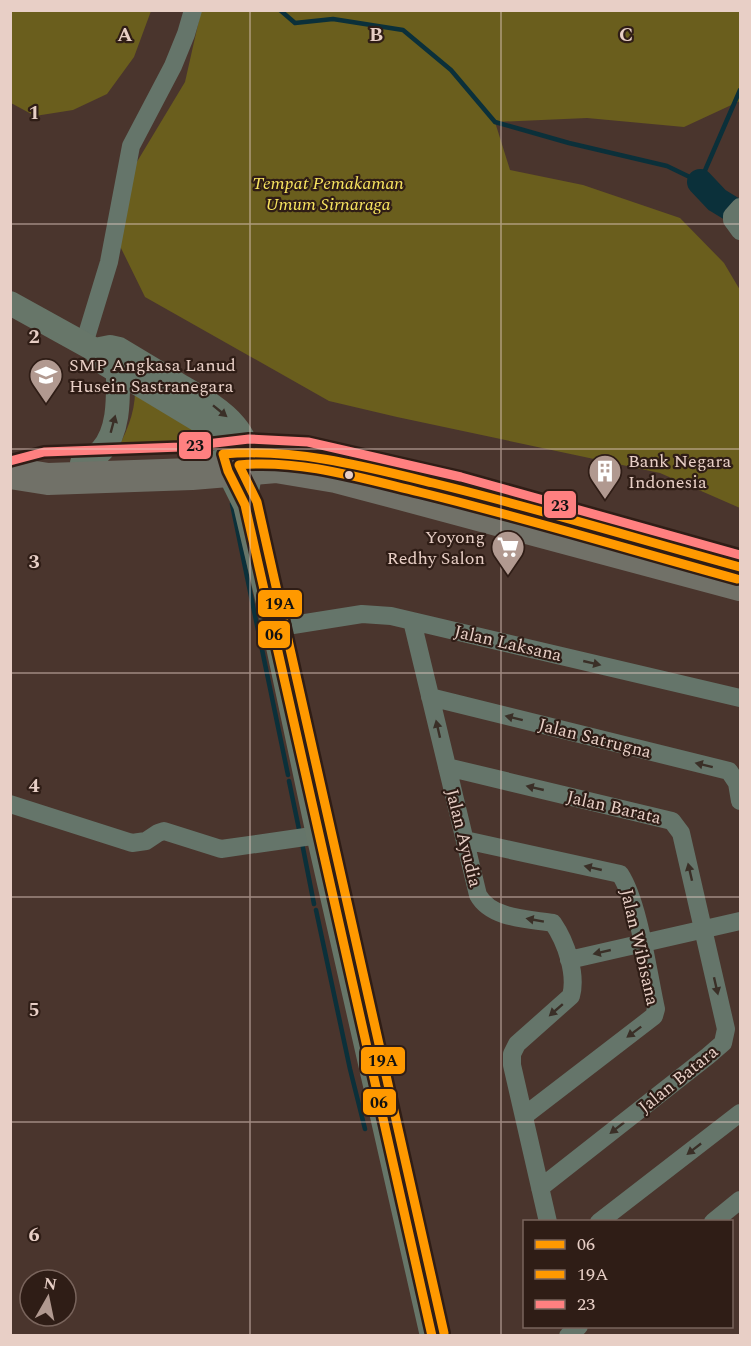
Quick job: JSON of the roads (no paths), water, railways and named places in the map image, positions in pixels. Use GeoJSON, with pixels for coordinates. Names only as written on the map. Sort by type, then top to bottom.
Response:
{"type":"FeatureCollection","features":[{"type":"Feature","properties":{"kind":"highway"},"geometry":{"type":"LineString","coordinates":[[13,473],[48,479],[148,476],[306,454],[477,495],[741,567]]}},
{"type":"Feature","properties":{"kind":"highway"},"geometry":{"type":"LineString","coordinates":[[13,473],[46,464],[182,459],[286,468],[336,477],[741,585]]}},
{"type":"Feature","properties":{"kind":"street"},"geometry":{"type":"LineString","coordinates":[[90,347],[131,146],[173,66],[193,10]]}},
{"type":"Feature","properties":{"kind":"street"},"geometry":{"type":"LineString","coordinates":[[10,303],[90,347],[102,362],[205,424],[239,463]]}},
{"type":"Feature","properties":{"kind":"street"},"geometry":{"type":"LineString","coordinates":[[90,347],[118,349],[214,406],[232,422],[245,506],[274,628],[314,834],[432,1335]]}},
{"type":"Feature","properties":{"kind":"street"},"geometry":{"type":"LineString","coordinates":[[82,463],[103,450],[115,423],[118,371]]}},
{"type":"Feature","properties":{"kind":"street","name":"Jalan Laksana"},"geometry":{"type":"LineString","coordinates":[[274,628],[362,614],[378,614],[741,698]]}},
{"type":"Feature","properties":{"kind":"street","name":"Jalan Ayudia"},"geometry":{"type":"LineString","coordinates":[[412,621],[478,896],[483,905],[500,913],[553,923],[560,933],[569,960],[574,986],[571,996],[517,1044],[512,1054],[512,1065],[548,1220]]}},
{"type":"Feature","properties":{"kind":"street","name":"Jalan Satrugna"},"geometry":{"type":"LineString","coordinates":[[430,697],[729,771],[737,783],[741,801]]}},
{"type":"Feature","properties":{"kind":"street","name":"Jalan Barata"},"geometry":{"type":"LineString","coordinates":[[447,767],[672,821],[681,833],[704,928]]}},
{"type":"Feature","properties":{"kind":"street"},"geometry":{"type":"LineString","coordinates":[[10,804],[132,843],[146,841],[158,832],[164,831],[221,849],[314,834]]}},
{"type":"Feature","properties":{"kind":"street","name":"Jalan Wibisana"},"geometry":{"type":"LineString","coordinates":[[465,840],[620,874],[628,886],[642,943],[656,1009],[654,1016],[524,1116]]}},
{"type":"Feature","properties":{"kind":"street"},"geometry":{"type":"LineString","coordinates":[[569,960],[741,921]]}},
{"type":"Feature","properties":{"kind":"street","name":"Jalan Batara"},"geometry":{"type":"LineString","coordinates":[[540,1188],[723,1043],[726,1029],[704,928]]}},
{"type":"Feature","properties":{"kind":"street"},"geometry":{"type":"LineString","coordinates":[[600,1220],[741,1113]]}},
{"type":"Feature","properties":{"kind":"street"},"geometry":{"type":"LineString","coordinates":[[714,1220],[741,1200]]}},
{"type":"Feature","properties":{"kind":"waterway"},"geometry":{"type":"LineString","coordinates":[[280,10],[295,23],[333,19],[403,30],[451,70],[495,122],[569,143],[667,166],[700,182],[740,90]]}},
{"type":"Feature","properties":{"kind":"waterway"},"geometry":{"type":"LineString","coordinates":[[700,182],[717,200],[740,214]]}},
{"type":"Feature","properties":{"kind":"waterway"},"geometry":{"type":"LineString","coordinates":[[232,504],[258,630]]}},
{"type":"Feature","properties":{"kind":"waterway"},"geometry":{"type":"LineString","coordinates":[[259,635],[288,775]]}},
{"type":"Feature","properties":{"kind":"waterway"},"geometry":{"type":"LineString","coordinates":[[289,781],[300,834]]}},
{"type":"Feature","properties":{"kind":"waterway"},"geometry":{"type":"LineString","coordinates":[[302,843],[314,904]]}},
{"type":"Feature","properties":{"kind":"waterway"},"geometry":{"type":"LineString","coordinates":[[316,910],[365,1129]]}},
{"type":"Feature","properties":{"kind":"place","name":"SMP Angkasa Lanud Husein Sastranegara"},"geometry":{"type":"Point","coordinates":[46,404]}},
{"type":"Feature","properties":{"kind":"place","name":"Bank Negara Indonesia"},"geometry":{"type":"Point","coordinates":[605,500]}},
{"type":"Feature","properties":{"kind":"place","name":"Yoyong Redhy Salon"},"geometry":{"type":"Point","coordinates":[508,576]}},
{"type":"Feature","properties":{"kind":"park label","name":"Tempat Pemakaman Umum Sirnaraga"},"geometry":{"type":"Point","coordinates":[328,193]}}]}
